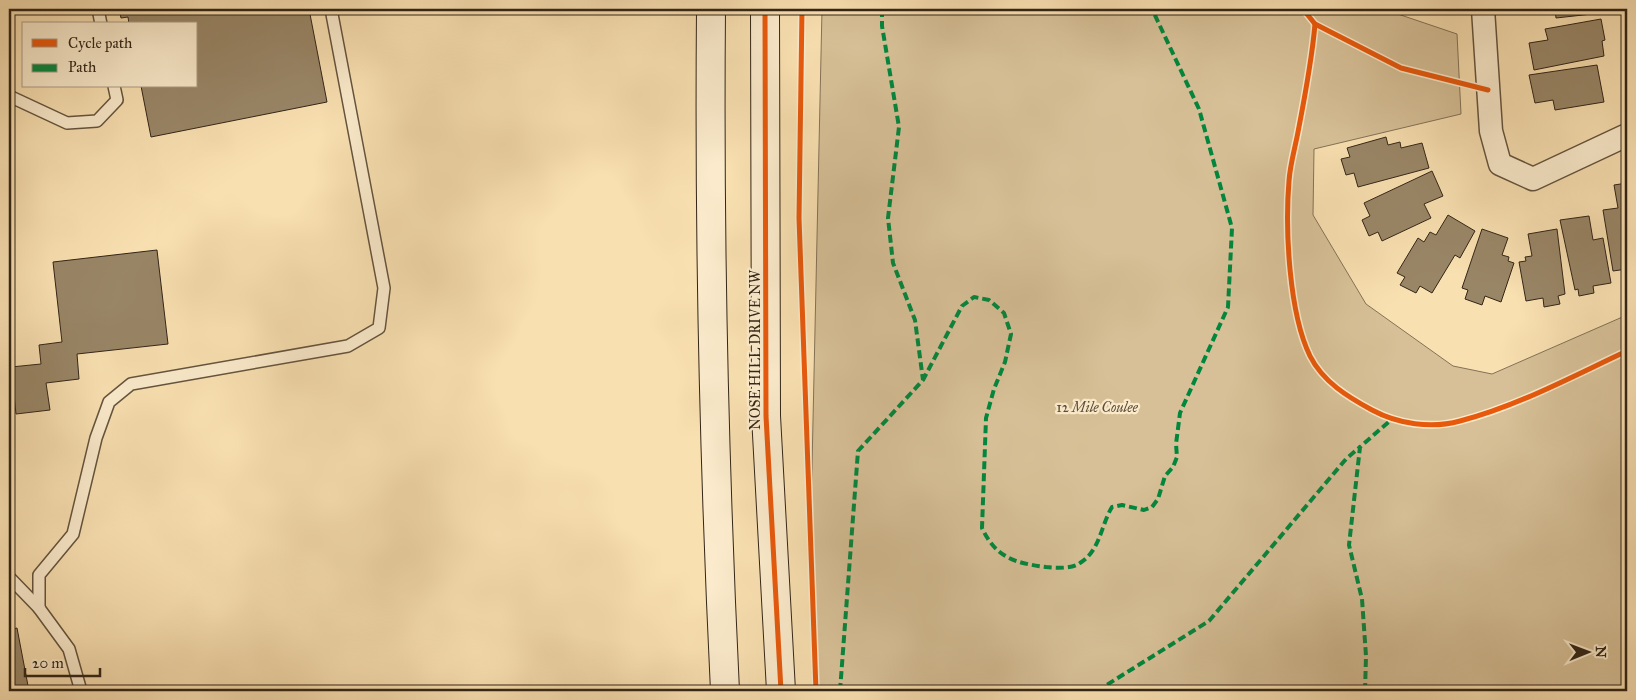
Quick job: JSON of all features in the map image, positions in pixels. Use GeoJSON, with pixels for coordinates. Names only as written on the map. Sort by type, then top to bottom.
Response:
{"type":"FeatureCollection","features":[{"type":"Feature","properties":{"kind":"street"},"geometry":{"type":"LineString","coordinates":[[711,9],[710,135],[715,480],[725,691]]}},
{"type":"Feature","properties":{"kind":"street","name":"NOSE HILL DRIVE NW"},"geometry":{"type":"LineString","coordinates":[[766,9],[766,416],[781,691]]}},
{"type":"Feature","properties":{"kind":"street"},"geometry":{"type":"LineString","coordinates":[[1483,9],[1491,131],[1500,164],[1533,179],[1627,135]]}},
{"type":"Feature","properties":{"kind":"lane"},"geometry":{"type":"LineString","coordinates":[[98,9],[101,22]]}},
{"type":"Feature","properties":{"kind":"lane"},"geometry":{"type":"LineString","coordinates":[[39,608],[39,575],[73,534],[96,438],[109,402],[131,384],[348,346],[379,328],[384,288],[331,9]]}},
{"type":"Feature","properties":{"kind":"lane"},"geometry":{"type":"LineString","coordinates":[[9,96],[67,123],[97,121],[117,100],[114,88]]}},
{"type":"Feature","properties":{"kind":"lane"},"geometry":{"type":"LineString","coordinates":[[9,577],[39,608],[70,649],[82,691]]}},
{"type":"Feature","properties":{"kind":"green space","name":"12 Mile Coulee"},"geometry":{"type":"Polygon","coordinates":[[[822,9],[1383,9],[1457,34],[1461,114],[1314,149],[1313,215],[1366,304],[1453,366],[1492,374],[1627,315],[1627,691],[819,691],[811,513],[822,9]]]}},
{"type":"Feature","properties":{"kind":"building"},"geometry":{"type":"Polygon","coordinates":[[[119,9],[309,9],[327,102],[151,137],[141,88],[198,88],[198,22],[129,22],[128,17],[121,18],[119,9]]]}},
{"type":"Feature","properties":{"kind":"building"},"geometry":{"type":"Polygon","coordinates":[[[1530,9],[1555,9],[1530,11],[1530,9]]]}},
{"type":"Feature","properties":{"kind":"building"},"geometry":{"type":"Polygon","coordinates":[[[1555,9],[1601,9],[1601,13],[1556,18],[1555,9]]]}},
{"type":"Feature","properties":{"kind":"building"},"geometry":{"type":"Polygon","coordinates":[[[1601,19],[1605,40],[1602,41],[1604,56],[1534,70],[1529,43],[1548,40],[1545,29],[1601,19]]]}},
{"type":"Feature","properties":{"kind":"building"},"geometry":{"type":"Polygon","coordinates":[[[1597,65],[1604,102],[1555,110],[1553,100],[1535,103],[1529,75],[1597,65]]]}},
{"type":"Feature","properties":{"kind":"building"},"geometry":{"type":"Polygon","coordinates":[[[1386,137],[1388,145],[1400,142],[1401,148],[1422,143],[1429,168],[1358,187],[1354,173],[1346,175],[1341,159],[1350,157],[1347,148],[1386,137]]]}},
{"type":"Feature","properties":{"kind":"building"},"geometry":{"type":"Polygon","coordinates":[[[1432,171],[1443,196],[1424,204],[1431,218],[1382,241],[1378,232],[1369,236],[1362,220],[1370,216],[1364,203],[1432,171]]]}},
{"type":"Feature","properties":{"kind":"building"},"geometry":{"type":"Polygon","coordinates":[[[1627,183],[1627,269],[1613,271],[1603,210],[1618,208],[1614,185],[1627,183]]]}},
{"type":"Feature","properties":{"kind":"building"},"geometry":{"type":"Polygon","coordinates":[[[1448,215],[1475,231],[1460,258],[1455,255],[1432,293],[1420,286],[1416,293],[1400,285],[1405,277],[1397,273],[1418,238],[1424,242],[1430,232],[1436,235],[1448,215]]]}},
{"type":"Feature","properties":{"kind":"building"},"geometry":{"type":"Polygon","coordinates":[[[1589,216],[1593,240],[1603,238],[1611,283],[1593,286],[1594,293],[1579,296],[1578,289],[1575,290],[1560,220],[1589,216]]]}},
{"type":"Feature","properties":{"kind":"building"},"geometry":{"type":"Polygon","coordinates":[[[1482,229],[1508,238],[1502,255],[1509,257],[1508,261],[1514,263],[1501,302],[1485,296],[1482,305],[1465,299],[1468,290],[1462,288],[1482,229]]]}},
{"type":"Feature","properties":{"kind":"building"},"geometry":{"type":"Polygon","coordinates":[[[1557,229],[1565,294],[1558,296],[1560,304],[1544,307],[1543,298],[1526,301],[1519,262],[1526,261],[1525,257],[1532,256],[1528,234],[1557,229]]]}},
{"type":"Feature","properties":{"kind":"building"},"geometry":{"type":"Polygon","coordinates":[[[157,250],[168,344],[77,354],[79,379],[46,383],[50,410],[16,414],[11,367],[41,364],[39,345],[62,342],[53,262],[157,250]]]}},
{"type":"Feature","properties":{"kind":"building"},"geometry":{"type":"Polygon","coordinates":[[[17,628],[29,691],[9,691],[9,630],[17,628]]]}},
{"type":"Feature","properties":{"kind":"marked path"},"geometry":{"type":"LineString","coordinates":[[882,9],[882,26],[899,127],[888,218],[893,263],[915,320],[923,380]]}},
{"type":"Feature","properties":{"kind":"marked path"},"geometry":{"type":"LineString","coordinates":[[840,691],[858,451],[923,380],[962,306],[974,297],[989,300],[1004,313],[1011,334],[1005,362],[994,389],[986,418],[982,528],[987,538],[1000,552],[1016,561],[1046,567],[1059,568],[1077,565],[1092,552],[1112,507],[1122,505],[1144,510],[1152,507],[1158,499],[1165,476],[1173,467],[1177,457],[1176,444],[1180,413],[1228,307],[1232,228],[1199,109],[1152,9]]}},
{"type":"Feature","properties":{"kind":"marked path"},"geometry":{"type":"LineString","coordinates":[[1365,691],[1366,656],[1362,599],[1349,545],[1360,447],[1392,419]]}},
{"type":"Feature","properties":{"kind":"marked path"},"geometry":{"type":"LineString","coordinates":[[1097,691],[1209,621],[1346,459],[1360,447]]}},
{"type":"Feature","properties":{"kind":"cycle path"},"geometry":{"type":"LineString","coordinates":[[765,9],[766,416],[781,691]]}},
{"type":"Feature","properties":{"kind":"cycle path"},"geometry":{"type":"LineString","coordinates":[[802,9],[799,218],[816,691]]}},
{"type":"Feature","properties":{"kind":"cycle path"},"geometry":{"type":"LineString","coordinates":[[1303,9],[1315,24],[1308,78],[1291,163],[1288,201],[1288,246],[1297,317],[1310,356],[1322,374],[1345,394],[1382,415],[1415,424],[1438,425],[1482,415],[1503,407],[1545,390],[1627,351]]}},
{"type":"Feature","properties":{"kind":"cycle path"},"geometry":{"type":"LineString","coordinates":[[1315,24],[1401,68],[1488,90]]}}]}
